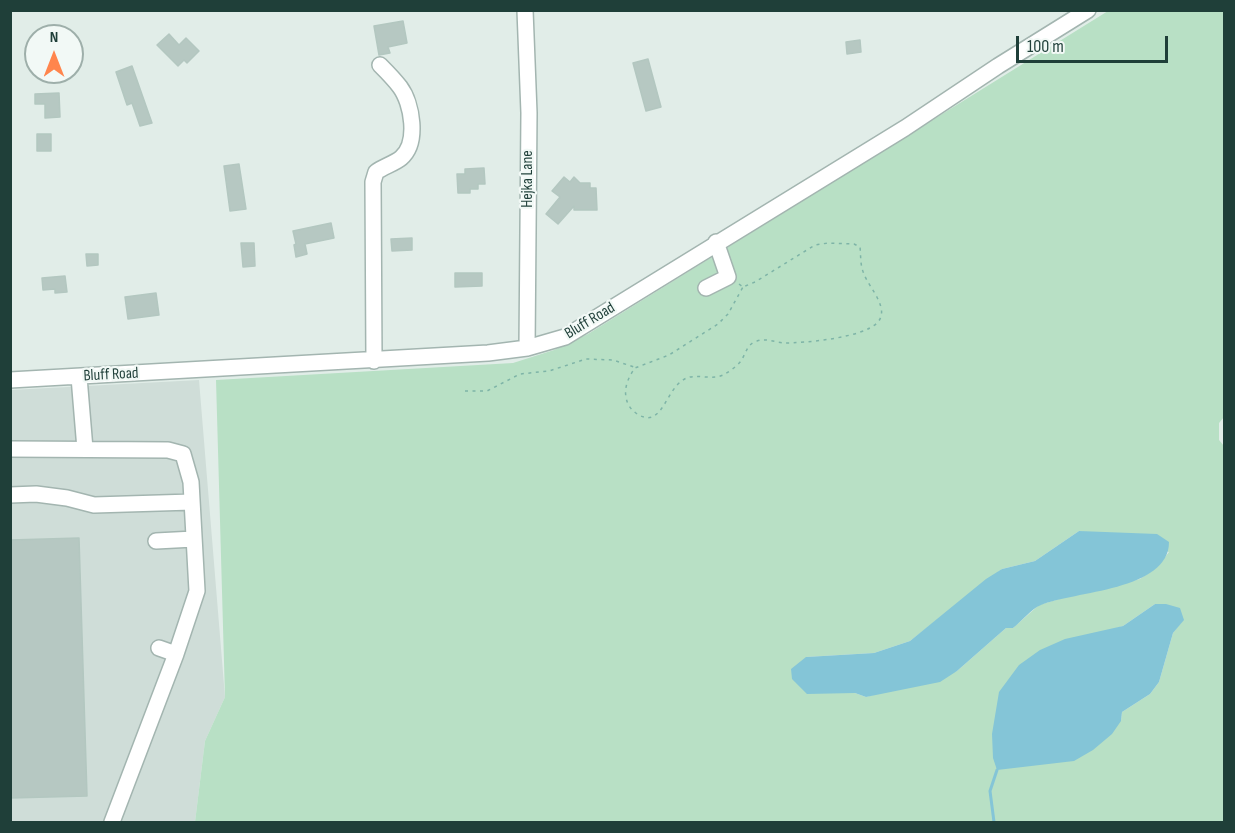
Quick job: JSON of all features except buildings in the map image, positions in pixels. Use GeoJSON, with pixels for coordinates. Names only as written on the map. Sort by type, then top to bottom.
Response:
{"type":"FeatureCollection","features":[{"type":"Feature","properties":{"kind":"street","name":"Hejka Lane"},"geometry":{"type":"LineString","coordinates":[[525,10],[529,113],[527,348]]}},
{"type":"Feature","properties":{"kind":"street","name":"Bluff Road"},"geometry":{"type":"LineString","coordinates":[[10,380],[489,353],[527,348],[565,337],[716,242],[905,128],[1088,10]]}},
{"type":"Feature","properties":{"kind":"street"},"geometry":{"type":"LineString","coordinates":[[374,361],[373,182],[376,172],[401,158],[410,143],[411,123],[408,103],[400,87],[380,65]]}},
{"type":"Feature","properties":{"kind":"street"},"geometry":{"type":"LineString","coordinates":[[706,288],[728,277],[716,242]]}},
{"type":"Feature","properties":{"kind":"street"},"geometry":{"type":"LineString","coordinates":[[79,377],[85,449]]}},
{"type":"Feature","properties":{"kind":"street"},"geometry":{"type":"LineString","coordinates":[[10,449],[168,450],[183,454],[191,482],[197,591],[176,654],[139,731],[114,796],[112,822]]}},
{"type":"Feature","properties":{"kind":"street"},"geometry":{"type":"LineString","coordinates":[[10,495],[46,496],[94,505],[192,502]]}},
{"type":"Feature","properties":{"kind":"street"},"geometry":{"type":"LineString","coordinates":[[156,541],[194,539]]}},
{"type":"Feature","properties":{"kind":"street"},"geometry":{"type":"LineString","coordinates":[[159,648],[176,654]]}},
{"type":"Feature","properties":{"kind":"path"},"geometry":{"type":"LineString","coordinates":[[854,244],[860,247],[863,273],[882,309],[876,324],[866,330],[842,337],[795,342],[757,341],[748,346],[740,363],[723,376],[681,380],[668,395],[660,413],[650,418],[636,414],[627,404],[626,387],[630,374],[635,368],[669,355],[718,324],[728,314],[743,287],[815,245],[854,244]]}},
{"type":"Feature","properties":{"kind":"path"},"geometry":{"type":"LineString","coordinates":[[728,277],[743,287]]}},
{"type":"Feature","properties":{"kind":"path"},"geometry":{"type":"LineString","coordinates":[[465,391],[487,391],[520,374],[549,370],[586,359],[613,360],[635,368]]}},
{"type":"Feature","properties":{"kind":"shaded area"},"geometry":{"type":"Polygon","coordinates":[[[199,380],[225,697],[205,741],[195,822],[11,822],[11,390],[199,380]]]}},
{"type":"Feature","properties":{"kind":"green space"},"geometry":{"type":"Polygon","coordinates":[[[1108,11],[1224,11],[1224,417],[1219,423],[1219,440],[1224,446],[1224,822],[195,822],[205,741],[225,697],[216,380],[513,363],[554,350],[588,334],[1108,11]],[[1079,531],[1035,561],[1002,569],[910,641],[874,653],[806,657],[855,693],[866,697],[957,671],[1006,628],[1013,628],[1039,605],[1140,579],[1157,567],[1169,552],[1079,531]],[[1155,604],[1123,626],[1114,629],[1121,721],[1122,712],[1150,694],[1159,682],[1173,633],[1183,620],[1155,604]]]}},
{"type":"Feature","properties":{"kind":"water"},"geometry":{"type":"Polygon","coordinates":[[[1079,531],[1157,534],[1169,542],[1165,558],[1154,571],[1117,587],[1056,600],[1037,607],[1013,628],[1006,628],[957,671],[940,682],[866,697],[855,693],[807,694],[792,679],[791,669],[806,657],[874,653],[910,641],[986,579],[1002,569],[1035,561],[1079,531]]]}},
{"type":"Feature","properties":{"kind":"water"},"geometry":{"type":"Polygon","coordinates":[[[1155,604],[1180,608],[1184,620],[1173,633],[1159,682],[1150,694],[1122,712],[1121,721],[1112,734],[1093,750],[1074,761],[997,770],[993,758],[992,734],[999,692],[1019,665],[1040,650],[1065,639],[1123,626],[1155,604]]]}},
{"type":"Feature","properties":{"kind":"waterway"},"geometry":{"type":"LineString","coordinates":[[994,822],[990,791],[997,770]]}}]}
